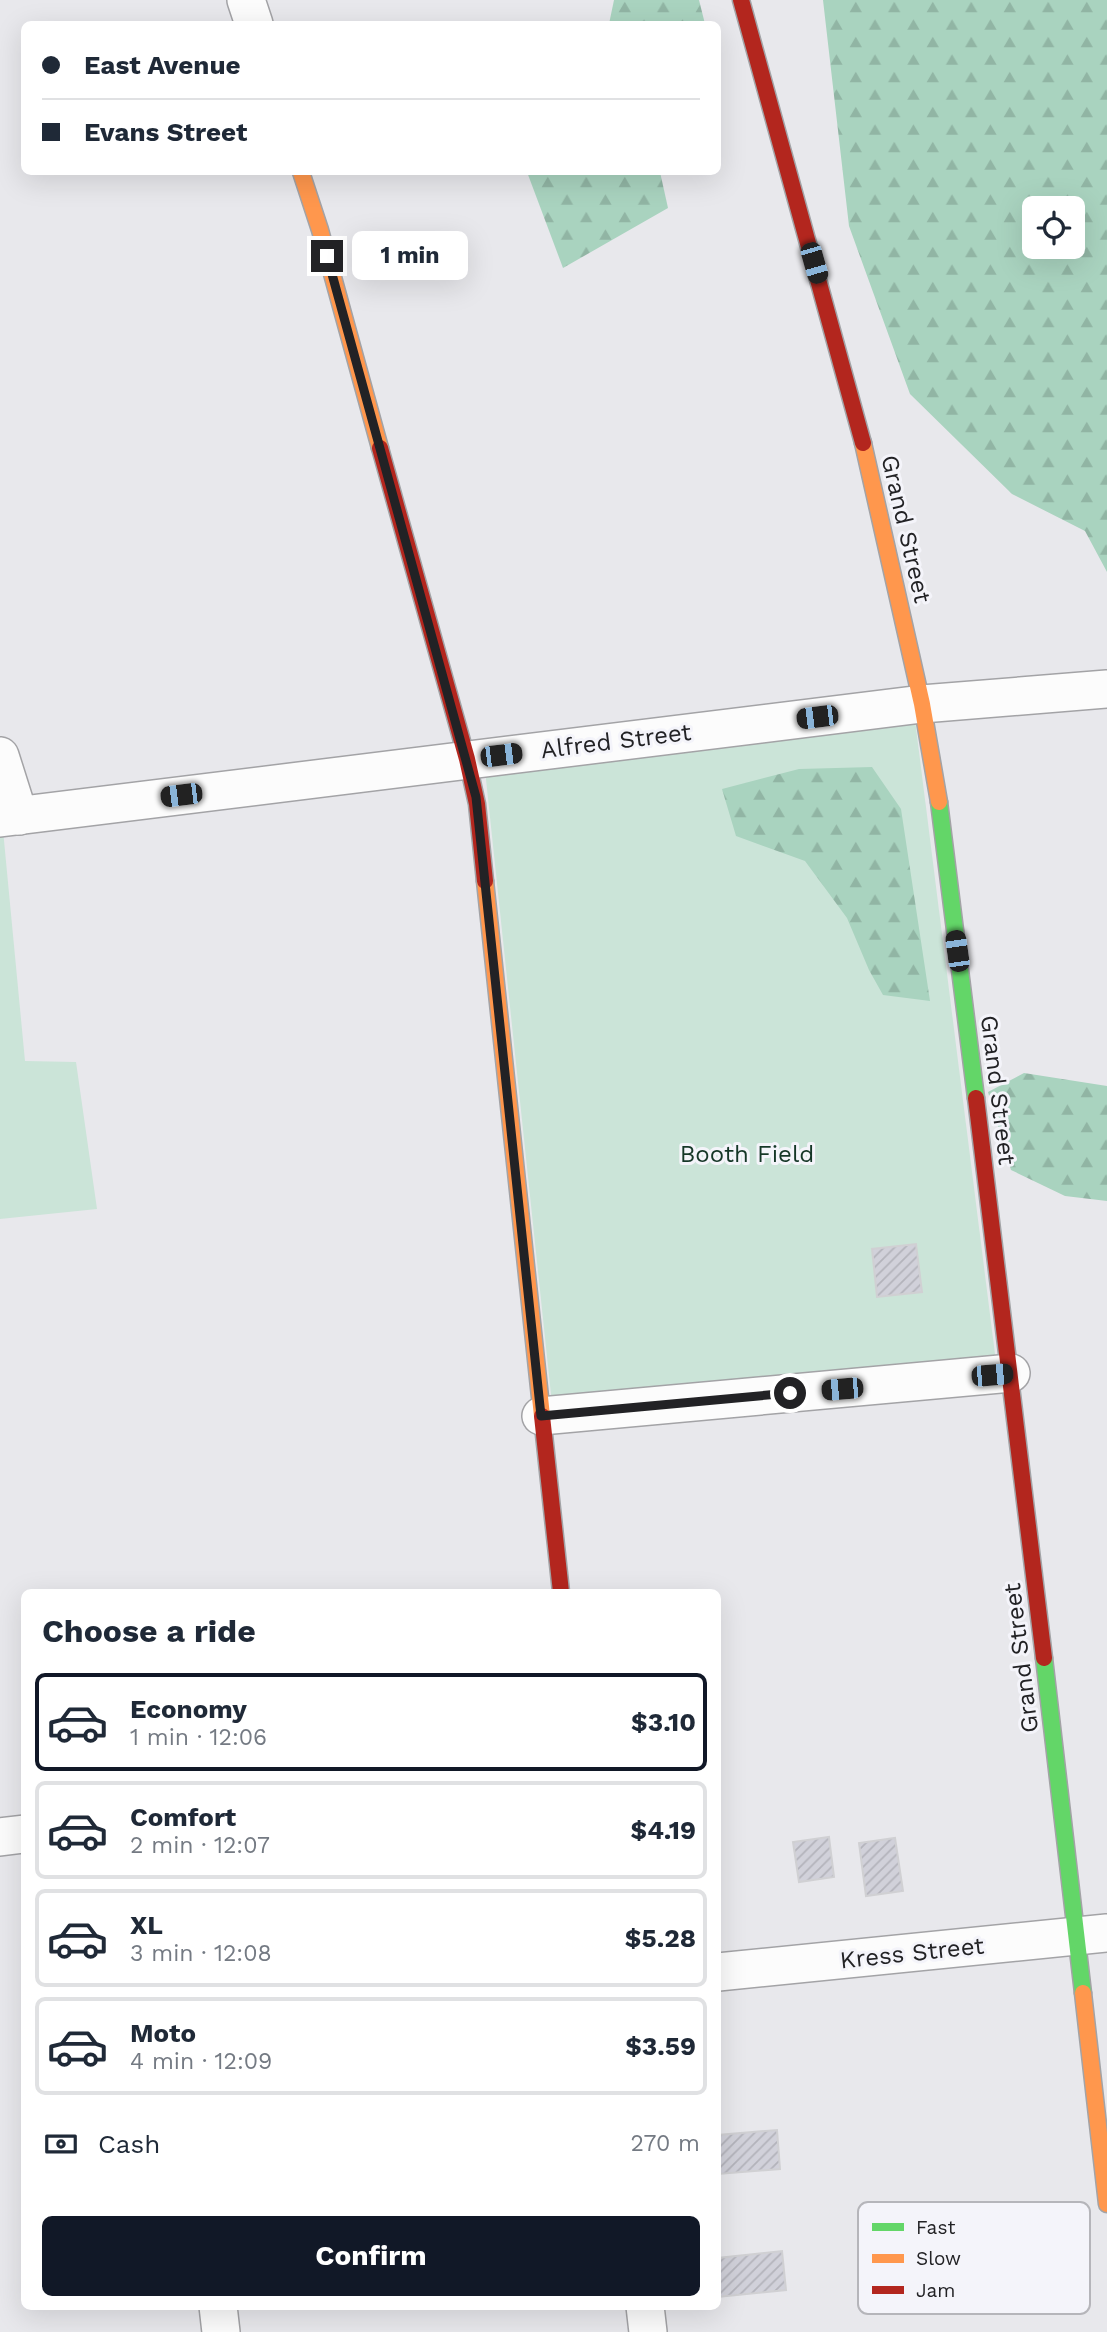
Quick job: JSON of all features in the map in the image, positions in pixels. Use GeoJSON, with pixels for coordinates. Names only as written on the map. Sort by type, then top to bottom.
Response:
{"type":"FeatureCollection","features":[{"type":"Feature","properties":{"kind":"street"},"geometry":{"type":"LineString","coordinates":[[246,0],[253,21]]}},
{"type":"Feature","properties":{"kind":"street","name":"Grand Street"},"geometry":{"type":"LineString","coordinates":[[741,0],[858,421],[934,766],[1011,1373],[1092,1935],[1107,2204]]}},
{"type":"Feature","properties":{"kind":"street"},"geometry":{"type":"LineString","coordinates":[[302,175],[324,243],[467,759],[477,804],[561,1589]]}},
{"type":"Feature","properties":{"kind":"street","name":"Alfred Street"},"geometry":{"type":"LineString","coordinates":[[9,817],[922,704],[1107,689]]}},
{"type":"Feature","properties":{"kind":"street"},"geometry":{"type":"LineString","coordinates":[[0,756],[9,817]]}},
{"type":"Feature","properties":{"kind":"street"},"geometry":{"type":"LineString","coordinates":[[541,1416],[1011,1373]]}},
{"type":"Feature","properties":{"kind":"street"},"geometry":{"type":"LineString","coordinates":[[0,1837],[21,1834]]}},
{"type":"Feature","properties":{"kind":"street","name":"Kress Street"},"geometry":{"type":"LineString","coordinates":[[721,1972],[1092,1935]]}},
{"type":"Feature","properties":{"kind":"street"},"geometry":{"type":"LineString","coordinates":[[218,2310],[221,2332]]}},
{"type":"Feature","properties":{"kind":"street"},"geometry":{"type":"LineString","coordinates":[[645,2310],[648,2332]]}},
{"type":"Feature","properties":{"kind":"green space"},"geometry":{"type":"Polygon","coordinates":[[[614,0],[699,0],[704,21],[610,21],[614,0]]]}},
{"type":"Feature","properties":{"kind":"green space"},"geometry":{"type":"Polygon","coordinates":[[[823,0],[1107,0],[1107,572],[1085,531],[1012,494],[910,394],[849,226],[823,0]]]}},
{"type":"Feature","properties":{"kind":"green space"},"geometry":{"type":"Polygon","coordinates":[[[528,175],[661,175],[668,208],[563,268],[528,175]]]}},
{"type":"Feature","properties":{"kind":"green space","name":"Booth Field"},"geometry":{"type":"Polygon","coordinates":[[[915,720],[996,1362],[552,1404],[485,770],[915,720]]]}},
{"type":"Feature","properties":{"kind":"green space"},"geometry":{"type":"Polygon","coordinates":[[[872,767],[901,809],[930,1001],[883,995],[847,918],[805,861],[736,836],[722,789],[799,769],[872,767]]]}},
{"type":"Feature","properties":{"kind":"green space"},"geometry":{"type":"Polygon","coordinates":[[[3,830],[25,1061],[76,1062],[97,1209],[0,1219],[0,831],[3,830]]]}},
{"type":"Feature","properties":{"kind":"green space"},"geometry":{"type":"Polygon","coordinates":[[[1024,1073],[1107,1086],[1107,1201],[1065,1196],[1011,1170],[988,1092],[1024,1073]]]}},
{"type":"Feature","properties":{"kind":"building"},"geometry":{"type":"Polygon","coordinates":[[[916,1244],[922,1292],[877,1297],[872,1249],[916,1244]]]}},
{"type":"Feature","properties":{"kind":"building"},"geometry":{"type":"Polygon","coordinates":[[[829,1837],[834,1877],[799,1882],[793,1842],[829,1837]]]}},
{"type":"Feature","properties":{"kind":"building"},"geometry":{"type":"Polygon","coordinates":[[[895,1838],[903,1891],[866,1896],[859,1843],[895,1838]]]}},
{"type":"Feature","properties":{"kind":"building"},"geometry":{"type":"Polygon","coordinates":[[[777,2130],[780,2169],[721,2174],[721,2135],[777,2130]]]}},
{"type":"Feature","properties":{"kind":"building"},"geometry":{"type":"Polygon","coordinates":[[[782,2251],[786,2290],[721,2297],[721,2258],[782,2251]]]}},
{"type":"Feature","properties":{"kind":"traffic: fast"},"geometry":{"type":"LineString","coordinates":[[939,802],[976,1098]]}},
{"type":"Feature","properties":{"kind":"traffic: fast"},"geometry":{"type":"LineString","coordinates":[[1044,1658],[1083,1993]]}},
{"type":"Feature","properties":{"kind":"traffic: slow"},"geometry":{"type":"LineString","coordinates":[[302,175],[320,230],[380,448]]}},
{"type":"Feature","properties":{"kind":"traffic: slow"},"geometry":{"type":"LineString","coordinates":[[863,443],[922,704],[939,802]]}},
{"type":"Feature","properties":{"kind":"traffic: slow"},"geometry":{"type":"LineString","coordinates":[[485,881],[542,1416]]}},
{"type":"Feature","properties":{"kind":"traffic: slow"},"geometry":{"type":"LineString","coordinates":[[1083,1993],[1107,2204]]}},
{"type":"Feature","properties":{"kind":"traffic: jam"},"geometry":{"type":"LineString","coordinates":[[741,0],[863,443]]}},
{"type":"Feature","properties":{"kind":"traffic: jam"},"geometry":{"type":"LineString","coordinates":[[380,448],[467,759],[477,804],[485,881]]}},
{"type":"Feature","properties":{"kind":"traffic: jam"},"geometry":{"type":"LineString","coordinates":[[976,1098],[1044,1658]]}},
{"type":"Feature","properties":{"kind":"traffic: jam"},"geometry":{"type":"LineString","coordinates":[[542,1416],[561,1589]]}},
{"type":"Feature","properties":{"kind":"route"},"geometry":{"type":"LineString","coordinates":[[327,256],[476,797],[541,1416],[790,1393]]}}]}
